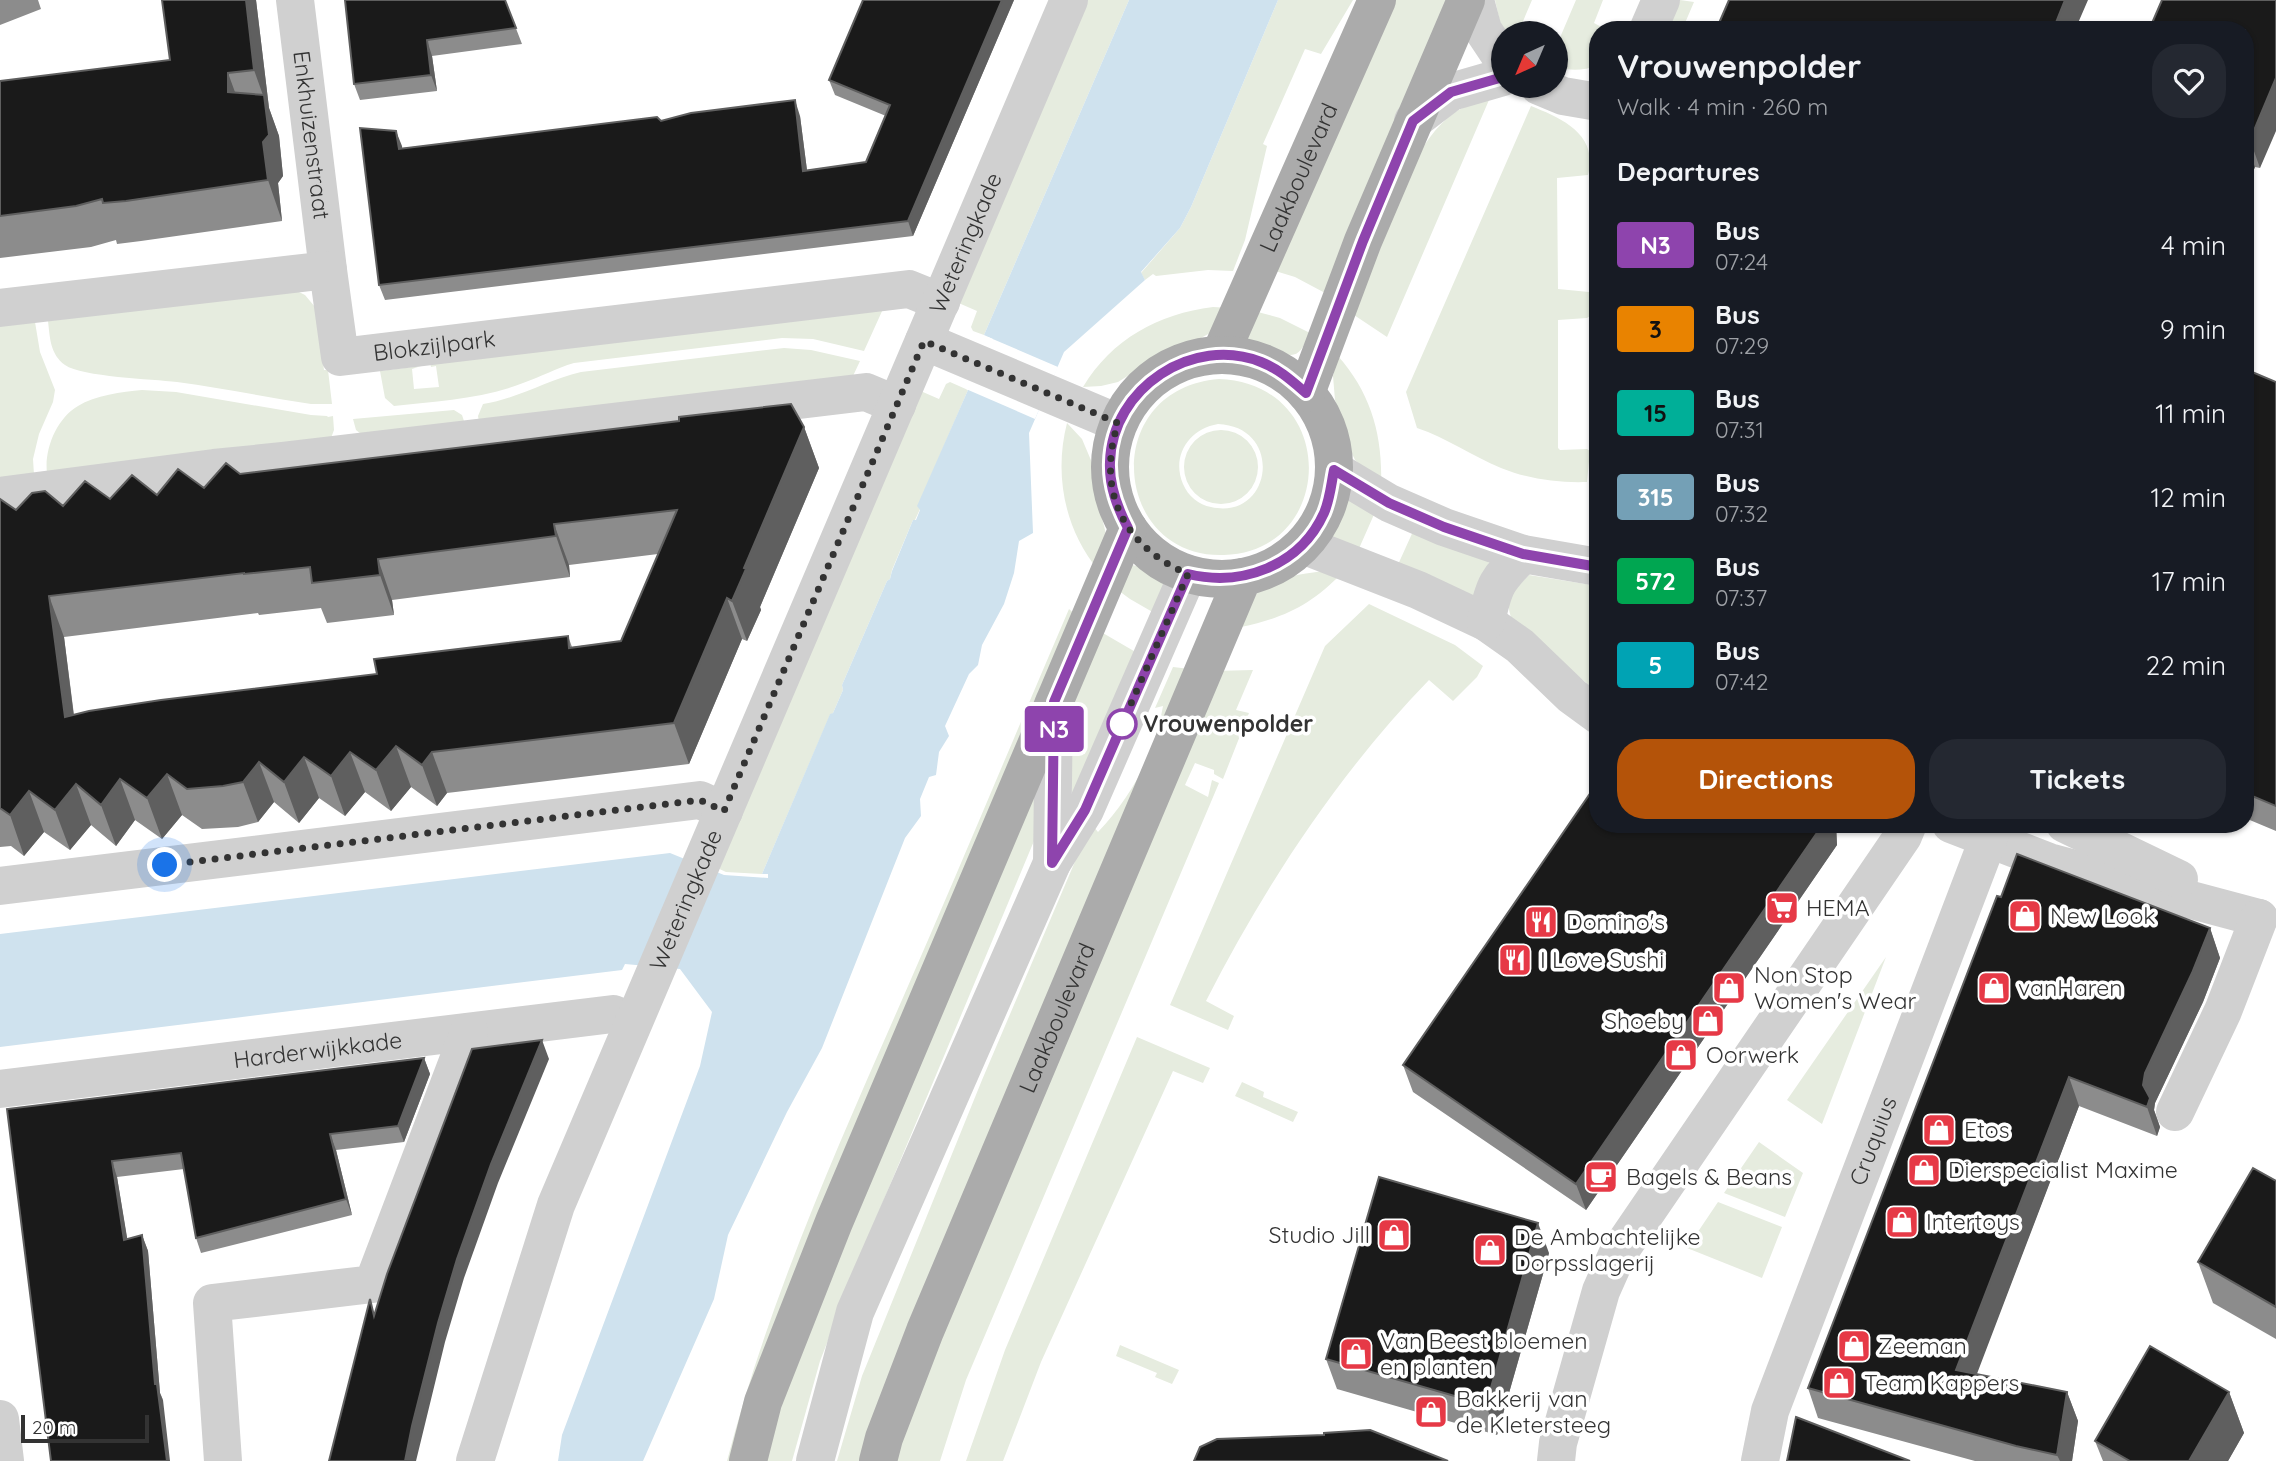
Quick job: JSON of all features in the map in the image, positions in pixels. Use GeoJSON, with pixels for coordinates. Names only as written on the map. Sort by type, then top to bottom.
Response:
{"type":"FeatureCollection","features":[{"type":"Feature","properties":{"kind":"main road","name":"Laakboulevard"},"geometry":{"type":"LineString","coordinates":[[1220,355],[1377,0]]}},
{"type":"Feature","properties":{"kind":"main road"},"geometry":{"type":"LineString","coordinates":[[1306,393],[1363,241],[1465,0]]}},
{"type":"Feature","properties":{"kind":"main road"},"geometry":{"type":"LineString","coordinates":[[1220,355],[1261,362],[1283,373],[1306,393],[1322,418],[1333,453],[1334,470],[1330,496],[1324,512],[1303,545],[1267,569],[1244,577],[1221,579],[1188,574],[1152,555],[1128,528],[1117,506],[1111,485],[1112,440],[1133,397],[1154,377],[1175,365],[1198,357],[1220,355]]}},
{"type":"Feature","properties":{"kind":"main road"},"geometry":{"type":"LineString","coordinates":[[748,1461],[763,1402],[834,1222],[1128,528]]}},
{"type":"Feature","properties":{"kind":"main road","name":"Laakboulevard"},"geometry":{"type":"LineString","coordinates":[[878,1461],[884,1438],[930,1318],[1244,577]]}},
{"type":"Feature","properties":{"kind":"street","name":"Enkhuizenstraat"},"geometry":{"type":"LineString","coordinates":[[295,0],[328,270]]}},
{"type":"Feature","properties":{"kind":"street","name":"Weteringkade"},"geometry":{"type":"LineString","coordinates":[[475,1461],[555,1205],[1069,0]]}},
{"type":"Feature","properties":{"kind":"street"},"geometry":{"type":"LineString","coordinates":[[1475,0],[1483,30],[1491,42]]}},
{"type":"Feature","properties":{"kind":"street"},"geometry":{"type":"LineString","coordinates":[[1652,21],[1661,0]]}},
{"type":"Feature","properties":{"kind":"street"},"geometry":{"type":"LineString","coordinates":[[1413,121],[1451,92],[1491,81]]}},
{"type":"Feature","properties":{"kind":"street"},"geometry":{"type":"LineString","coordinates":[[1568,97],[1589,100]]}},
{"type":"Feature","properties":{"kind":"street","name":"Blokzijlpark"},"geometry":{"type":"LineString","coordinates":[[328,270],[340,357],[909,289],[941,302]]}},
{"type":"Feature","properties":{"kind":"street"},"geometry":{"type":"LineString","coordinates":[[0,308],[328,270]]}},
{"type":"Feature","properties":{"kind":"street"},"geometry":{"type":"LineString","coordinates":[[924,341],[1118,423]]}},
{"type":"Feature","properties":{"kind":"street"},"geometry":{"type":"LineString","coordinates":[[0,496],[214,468],[866,392],[897,405]]}},
{"type":"Feature","properties":{"kind":"street"},"geometry":{"type":"LineString","coordinates":[[1334,470],[1389,503],[1444,527],[1523,554],[1589,565]]}},
{"type":"Feature","properties":{"kind":"street"},"geometry":{"type":"LineString","coordinates":[[1303,545],[1441,600],[1486,622],[1520,646],[1572,696],[1589,708]]}},
{"type":"Feature","properties":{"kind":"street"},"geometry":{"type":"LineString","coordinates":[[1486,622],[1494,587],[1523,554]]}},
{"type":"Feature","properties":{"kind":"street"},"geometry":{"type":"LineString","coordinates":[[815,1461],[855,1312],[1052,863],[1085,810],[1188,574]]}},
{"type":"Feature","properties":{"kind":"street"},"geometry":{"type":"LineString","coordinates":[[1052,863],[1054,702]]}},
{"type":"Feature","properties":{"kind":"street"},"geometry":{"type":"LineString","coordinates":[[0,886],[700,800],[724,811]]}},
{"type":"Feature","properties":{"kind":"street"},"geometry":{"type":"LineString","coordinates":[[1556,1461],[1558,1443],[1601,1291],[1617,1255],[1904,833]]}},
{"type":"Feature","properties":{"kind":"street","name":"Cruquius"},"geometry":{"type":"LineString","coordinates":[[1760,1461],[1774,1398],[1991,833]]}},
{"type":"Feature","properties":{"kind":"street"},"geometry":{"type":"LineString","coordinates":[[1993,833],[2049,862],[2268,921]]}},
{"type":"Feature","properties":{"kind":"street"},"geometry":{"type":"LineString","coordinates":[[2084,833],[2268,921]]}},
{"type":"Feature","properties":{"kind":"street"},"geometry":{"type":"LineString","coordinates":[[2175,1112],[2268,921]]}},
{"type":"Feature","properties":{"kind":"street","name":"Harderwijkkade"},"geometry":{"type":"LineString","coordinates":[[0,1088],[613,1014],[633,1022]]}},
{"type":"Feature","properties":{"kind":"street"},"geometry":{"type":"LineString","coordinates":[[223,1461],[212,1303],[373,1284],[469,1032]]}},
{"type":"Feature","properties":{"kind":"street"},"geometry":{"type":"LineString","coordinates":[[0,1419],[5,1461]]}},
{"type":"Feature","properties":{"kind":"shaded area"},"geometry":{"type":"Polygon","coordinates":[[[1082,0],[1129,0],[984,335],[973,331],[971,327],[977,311],[954,301],[1082,0]]]}},
{"type":"Feature","properties":{"kind":"shaded area"},"geometry":{"type":"Polygon","coordinates":[[[1278,0],[1353,0],[1321,54],[1305,49],[1263,144],[1267,146],[1245,240],[1233,271],[1208,270],[1156,276],[1153,274],[1145,280],[1141,273],[1180,228],[1191,207],[1278,0]]]}},
{"type":"Feature","properties":{"kind":"shaded area"},"geometry":{"type":"Polygon","coordinates":[[[1389,0],[1453,0],[1327,294],[1295,277],[1272,270],[1389,0]]]}},
{"type":"Feature","properties":{"kind":"shaded area"},"geometry":{"type":"Polygon","coordinates":[[[1495,0],[1532,0],[1523,21],[1500,21],[1495,0]]]}},
{"type":"Feature","properties":{"kind":"shaded area"},"geometry":{"type":"Polygon","coordinates":[[[1576,0],[1603,0],[1595,21],[1589,21],[1589,67],[1568,69],[1567,21],[1576,0]]]}},
{"type":"Feature","properties":{"kind":"shaded area"},"geometry":{"type":"Polygon","coordinates":[[[1680,0],[1694,2],[1686,21],[1672,21],[1680,0]]]}},
{"type":"Feature","properties":{"kind":"shaded area"},"geometry":{"type":"Polygon","coordinates":[[[1489,100],[1387,337],[1351,313],[1393,205],[1421,151],[1437,129],[1454,113],[1489,100]]]}},
{"type":"Feature","properties":{"kind":"shaded area"},"geometry":{"type":"Polygon","coordinates":[[[1531,106],[1565,122],[1583,138],[1588,149],[1589,168],[1588,175],[1557,178],[1558,289],[1589,292],[1589,317],[1558,320],[1558,448],[1589,450],[1587,482],[1543,480],[1511,472],[1417,428],[1406,392],[1531,106]]]}},
{"type":"Feature","properties":{"kind":"shaded area"},"geometry":{"type":"Polygon","coordinates":[[[295,290],[305,295],[315,307],[332,404],[311,404],[177,382],[86,372],[60,361],[50,339],[48,321],[295,290]]]}},
{"type":"Feature","properties":{"kind":"shaded area"},"geometry":{"type":"Polygon","coordinates":[[[1213,307],[1231,308],[1210,333],[1166,352],[1118,382],[1083,387],[1108,355],[1138,332],[1174,316],[1213,307]]]}},
{"type":"Feature","properties":{"kind":"shaded area"},"geometry":{"type":"Polygon","coordinates":[[[883,309],[864,351],[813,339],[782,338],[574,363],[492,393],[394,406],[385,398],[380,371],[421,366],[412,369],[414,389],[439,387],[436,366],[431,367],[430,362],[883,309]]]}},
{"type":"Feature","properties":{"kind":"shaded area"},"geometry":{"type":"Polygon","coordinates":[[[1254,311],[1280,318],[1310,333],[1299,352],[1291,355],[1243,341],[1254,311]]]}},
{"type":"Feature","properties":{"kind":"shaded area"},"geometry":{"type":"Polygon","coordinates":[[[35,322],[40,352],[55,390],[53,402],[39,434],[33,459],[34,475],[0,480],[0,324],[35,322]]]}},
{"type":"Feature","properties":{"kind":"shaded area"},"geometry":{"type":"Polygon","coordinates":[[[784,348],[811,350],[860,361],[853,376],[479,422],[478,416],[483,404],[496,402],[581,372],[784,348]]]}},
{"type":"Feature","properties":{"kind":"shaded area"},"geometry":{"type":"Polygon","coordinates":[[[1338,356],[1359,385],[1373,416],[1380,449],[1381,485],[1355,460],[1349,447],[1335,400],[1333,376],[1338,356]]]}},
{"type":"Feature","properties":{"kind":"shaded area"},"geometry":{"type":"Polygon","coordinates":[[[1219,379],[1259,388],[1287,408],[1303,436],[1309,468],[1304,499],[1287,527],[1261,547],[1224,555],[1187,549],[1159,531],[1141,504],[1134,472],[1138,440],[1153,411],[1180,390],[1219,379]],[[1218,424],[1199,432],[1185,445],[1179,464],[1180,474],[1188,492],[1202,504],[1232,508],[1247,500],[1258,488],[1262,472],[1261,455],[1254,440],[1239,429],[1218,424]]]}},
{"type":"Feature","properties":{"kind":"shaded area"},"geometry":{"type":"Polygon","coordinates":[[[950,382],[968,390],[918,506],[920,509],[842,685],[843,690],[762,874],[726,872],[713,866],[916,389],[939,399],[946,384],[950,382]]]}},
{"type":"Feature","properties":{"kind":"shaded area"},"geometry":{"type":"Polygon","coordinates":[[[142,390],[176,392],[311,415],[333,416],[334,430],[331,438],[47,473],[50,444],[58,426],[71,411],[100,397],[142,390]]]}},
{"type":"Feature","properties":{"kind":"shaded area"},"geometry":{"type":"Polygon","coordinates":[[[454,410],[462,415],[464,421],[361,434],[356,430],[353,419],[454,410]]]}},
{"type":"Feature","properties":{"kind":"shaded area"},"geometry":{"type":"Polygon","coordinates":[[[1067,423],[1082,439],[1093,465],[1095,490],[1106,534],[1098,570],[1077,536],[1065,500],[1062,462],[1067,423]]]}},
{"type":"Feature","properties":{"kind":"shaded area"},"geometry":{"type":"Polygon","coordinates":[[[1221,430],[1235,433],[1247,441],[1255,453],[1258,467],[1255,481],[1247,493],[1235,501],[1221,504],[1207,501],[1195,493],[1187,481],[1184,467],[1187,453],[1195,441],[1207,433],[1221,430]]]}},
{"type":"Feature","properties":{"kind":"shaded area"},"geometry":{"type":"Polygon","coordinates":[[[1347,498],[1376,510],[1357,553],[1333,537],[1347,498]]]}},
{"type":"Feature","properties":{"kind":"shaded area"},"geometry":{"type":"Polygon","coordinates":[[[1415,527],[1488,560],[1473,597],[1396,569],[1415,527]]]}},
{"type":"Feature","properties":{"kind":"shaded area"},"geometry":{"type":"Polygon","coordinates":[[[1132,565],[1169,585],[1156,614],[1115,588],[1132,565]]]}},
{"type":"Feature","properties":{"kind":"shaded area"},"geometry":{"type":"Polygon","coordinates":[[[1326,571],[1342,573],[1319,594],[1296,609],[1241,627],[1251,601],[1265,587],[1295,576],[1326,571]]]}},
{"type":"Feature","properties":{"kind":"shaded area"},"geometry":{"type":"Polygon","coordinates":[[[1529,575],[1589,585],[1589,685],[1512,620],[1509,600],[1529,575]]]}},
{"type":"Feature","properties":{"kind":"shaded area"},"geometry":{"type":"Polygon","coordinates":[[[1369,604],[1455,645],[1483,666],[1477,677],[1453,701],[1429,680],[1364,753],[1334,792],[1253,915],[1206,1001],[1234,1016],[1228,1030],[1170,1005],[1325,646],[1369,604]]]}},
{"type":"Feature","properties":{"kind":"shaded area"},"geometry":{"type":"Polygon","coordinates":[[[1069,609],[1077,616],[737,1461],[727,1461],[763,1341],[807,1224],[1069,609]]]}},
{"type":"Feature","properties":{"kind":"shaded area"},"geometry":{"type":"Polygon","coordinates":[[[1096,629],[1139,654],[1072,808],[1071,695],[1096,629]]]}},
{"type":"Feature","properties":{"kind":"shaded area"},"geometry":{"type":"Polygon","coordinates":[[[1173,667],[1190,669],[865,1461],[837,1461],[862,1376],[982,1080],[1088,831],[1094,827],[1098,832],[1121,804],[1140,774],[1154,741],[1163,706],[1155,708],[1173,667]]]}},
{"type":"Feature","properties":{"kind":"shaded area"},"geometry":{"type":"Polygon","coordinates":[[[1253,670],[1236,710],[1249,713],[1223,779],[1214,774],[1214,770],[1195,763],[1185,785],[1208,797],[1212,780],[1219,783],[966,1380],[940,1461],[890,1461],[1214,671],[1253,670]]]}},
{"type":"Feature","properties":{"kind":"shaded area"},"geometry":{"type":"Polygon","coordinates":[[[1031,784],[1039,829],[867,1240],[820,1361],[792,1461],[763,1461],[791,1369],[1031,784]]]}},
{"type":"Feature","properties":{"kind":"shaded area"},"geometry":{"type":"Polygon","coordinates":[[[1886,957],[1822,1124],[1787,1100],[1886,957]]]}},
{"type":"Feature","properties":{"kind":"shaded area"},"geometry":{"type":"Polygon","coordinates":[[[1137,1037],[1210,1068],[1203,1083],[1173,1071],[1041,1362],[1003,1461],[966,1461],[1005,1350],[1137,1037]]]}},
{"type":"Feature","properties":{"kind":"shaded area"},"geometry":{"type":"Polygon","coordinates":[[[1242,1082],[1264,1092],[1263,1097],[1298,1112],[1293,1122],[1235,1096],[1242,1082]]]}},
{"type":"Feature","properties":{"kind":"shaded area"},"geometry":{"type":"Polygon","coordinates":[[[1759,1142],[1803,1173],[1785,1217],[1724,1193],[1759,1142]]]}},
{"type":"Feature","properties":{"kind":"shaded area"},"geometry":{"type":"Polygon","coordinates":[[[1718,1202],[1782,1227],[1762,1278],[1687,1248],[1718,1202]]]}},
{"type":"Feature","properties":{"kind":"shaded area"},"geometry":{"type":"Polygon","coordinates":[[[1120,1345],[1179,1370],[1172,1384],[1155,1377],[1157,1373],[1116,1356],[1120,1345]]]}},
{"type":"Feature","properties":{"kind":"water"},"geometry":{"type":"Polygon","coordinates":[[[1129,0],[1278,0],[1180,228],[1141,272],[1145,280],[1064,352],[1029,433],[1033,533],[1019,541],[1014,573],[1004,604],[982,645],[978,665],[969,674],[945,726],[949,736],[939,752],[936,775],[929,777],[920,799],[921,816],[905,838],[822,1048],[787,1112],[728,1235],[714,1299],[643,1461],[558,1461],[562,1435],[700,1066],[712,1012],[680,969],[625,964],[622,970],[0,1047],[0,934],[670,853],[724,875],[768,878],[768,874],[762,874],[830,714],[833,713],[843,690],[842,685],[890,579],[913,520],[916,520],[920,510],[917,506],[993,339],[984,335],[1129,0]]]}},
{"type":"Feature","properties":{"kind":"pier"},"geometry":{"type":"Polygon","coordinates":[[[988,337],[1058,367],[1035,419],[966,389],[988,337]]]}},
{"type":"Feature","properties":{"kind":"building"},"geometry":{"type":"Polygon","coordinates":[[[162,0],[246,0],[254,70],[228,73],[228,92],[264,95],[269,135],[263,142],[268,180],[126,201],[103,203],[102,199],[76,206],[0,216],[0,81],[170,60],[162,0]]]}},
{"type":"Feature","properties":{"kind":"building"},"geometry":{"type":"Polygon","coordinates":[[[345,0],[505,0],[516,28],[427,40],[431,75],[354,84],[345,0]]]}},
{"type":"Feature","properties":{"kind":"building"},"geometry":{"type":"Polygon","coordinates":[[[863,0],[1002,0],[908,221],[379,285],[360,128],[396,131],[399,149],[657,117],[661,121],[691,113],[795,100],[803,171],[866,162],[890,105],[829,80],[863,0]]]}},
{"type":"Feature","properties":{"kind":"building"},"geometry":{"type":"Polygon","coordinates":[[[1729,0],[2065,0],[2057,21],[1720,21],[1729,0]]]}},
{"type":"Feature","properties":{"kind":"building"},"geometry":{"type":"Polygon","coordinates":[[[2162,0],[2276,0],[2276,78],[2254,130],[2254,21],[2153,21],[2162,0]]]}},
{"type":"Feature","properties":{"kind":"building"},"geometry":{"type":"Polygon","coordinates":[[[2254,373],[2276,382],[2276,806],[2254,797],[2254,373]]]}},
{"type":"Feature","properties":{"kind":"building"},"geometry":{"type":"Polygon","coordinates":[[[791,404],[804,427],[732,601],[727,598],[674,723],[432,752],[422,765],[396,746],[376,770],[350,752],[331,776],[304,757],[284,782],[259,762],[243,782],[223,786],[187,789],[167,774],[147,798],[120,779],[101,805],[76,784],[55,810],[29,791],[10,815],[0,808],[0,499],[16,510],[32,493],[45,491],[63,506],[85,481],[110,499],[132,475],[157,495],[178,469],[204,488],[226,463],[240,474],[679,421],[679,417],[791,404]],[[677,510],[554,524],[556,536],[378,559],[380,575],[312,583],[310,567],[49,596],[65,717],[161,700],[377,674],[374,659],[568,636],[569,648],[621,641],[677,510]]]}},
{"type":"Feature","properties":{"kind":"building"},"geometry":{"type":"Polygon","coordinates":[[[1589,795],[1589,833],[1817,833],[1576,1184],[1403,1065],[1589,795]]]}},
{"type":"Feature","properties":{"kind":"building"},"geometry":{"type":"Polygon","coordinates":[[[2017,854],[2210,928],[2145,1073],[2143,1085],[2150,1098],[2147,1107],[2069,1077],[1956,1370],[2067,1392],[2057,1455],[1808,1388],[1997,896],[2001,897],[2017,854]]]}},
{"type":"Feature","properties":{"kind":"building"},"geometry":{"type":"Polygon","coordinates":[[[542,1040],[491,1164],[457,1259],[438,1323],[405,1461],[329,1461],[370,1299],[374,1316],[387,1274],[472,1049],[542,1040]]]}},
{"type":"Feature","properties":{"kind":"building"},"geometry":{"type":"Polygon","coordinates":[[[424,1058],[398,1126],[330,1134],[346,1199],[196,1238],[181,1153],[112,1161],[124,1240],[142,1235],[155,1384],[167,1461],[51,1461],[7,1109],[424,1058]]]}},
{"type":"Feature","properties":{"kind":"building"},"geometry":{"type":"Polygon","coordinates":[[[2253,1168],[2276,1181],[2276,1307],[2198,1262],[2253,1168]]]}},
{"type":"Feature","properties":{"kind":"building"},"geometry":{"type":"Polygon","coordinates":[[[1379,1177],[1538,1223],[1486,1405],[1326,1359],[1379,1177]]]}},
{"type":"Feature","properties":{"kind":"building"},"geometry":{"type":"Polygon","coordinates":[[[2150,1346],[2229,1392],[2189,1461],[2130,1461],[2095,1441],[2150,1346]]]}},
{"type":"Feature","properties":{"kind":"building"},"geometry":{"type":"Polygon","coordinates":[[[1796,1417],[1910,1461],[1787,1461],[1796,1417]]]}},
{"type":"Feature","properties":{"kind":"building"},"geometry":{"type":"Polygon","coordinates":[[[1370,1430],[1448,1461],[1194,1461],[1200,1447],[1217,1439],[1324,1435],[1370,1430]]]}},
{"type":"Feature","properties":{"kind":"bus line","name":"N3"},"geometry":{"type":"LineString","coordinates":[[1491,80],[1451,92],[1413,121],[1363,241],[1306,393],[1283,373],[1261,362],[1237,356],[1198,357],[1175,365],[1154,377],[1133,397],[1118,423],[1112,440],[1111,485],[1117,506],[1128,528],[1054,702],[1052,863],[1085,810],[1188,574],[1221,579],[1244,577],[1267,569],[1288,557],[1303,545],[1317,527],[1330,496],[1334,470],[1389,503],[1444,527],[1523,554],[1589,565]]}},
{"type":"Feature","properties":{"kind":"place","name":"Vrouwenpolder"},"geometry":{"type":"Point","coordinates":[1122,724]}},
{"type":"Feature","properties":{"kind":"place","name":"HEMA"},"geometry":{"type":"Point","coordinates":[1782,908]}},
{"type":"Feature","properties":{"kind":"place","name":"New Look"},"geometry":{"type":"Point","coordinates":[2025,916]}},
{"type":"Feature","properties":{"kind":"place","name":"Domino's"},"geometry":{"type":"Point","coordinates":[1541,922]}},
{"type":"Feature","properties":{"kind":"place","name":"I Love Sushi"},"geometry":{"type":"Point","coordinates":[1515,960]}},
{"type":"Feature","properties":{"kind":"place","name":"Non Stop Women's Wear"},"geometry":{"type":"Point","coordinates":[1729,988]}},
{"type":"Feature","properties":{"kind":"place","name":"vanHaren"},"geometry":{"type":"Point","coordinates":[1994,988]}},
{"type":"Feature","properties":{"kind":"place","name":"Shoeby"},"geometry":{"type":"Point","coordinates":[1708,1021]}},
{"type":"Feature","properties":{"kind":"place","name":"Oorwerk"},"geometry":{"type":"Point","coordinates":[1681,1055]}},
{"type":"Feature","properties":{"kind":"place","name":"Etos"},"geometry":{"type":"Point","coordinates":[1939,1130]}},
{"type":"Feature","properties":{"kind":"place","name":"Dierspecialist Maxime"},"geometry":{"type":"Point","coordinates":[1924,1170]}},
{"type":"Feature","properties":{"kind":"place","name":"Bagels & Beans"},"geometry":{"type":"Point","coordinates":[1601,1177]}},
{"type":"Feature","properties":{"kind":"place","name":"Intertoys"},"geometry":{"type":"Point","coordinates":[1902,1222]}},
{"type":"Feature","properties":{"kind":"place","name":"Studio Jill"},"geometry":{"type":"Point","coordinates":[1394,1235]}},
{"type":"Feature","properties":{"kind":"place","name":"De Ambachtelijke Dorpsslagerij"},"geometry":{"type":"Point","coordinates":[1490,1250]}},
{"type":"Feature","properties":{"kind":"place","name":"Zeeman"},"geometry":{"type":"Point","coordinates":[1854,1346]}},
{"type":"Feature","properties":{"kind":"place","name":"Van Beest bloemen en planten"},"geometry":{"type":"Point","coordinates":[1356,1354]}},
{"type":"Feature","properties":{"kind":"place","name":"Team Kappers"},"geometry":{"type":"Point","coordinates":[1839,1383]}},
{"type":"Feature","properties":{"kind":"place","name":"Bakkerij van de Kletersteeg"},"geometry":{"type":"Point","coordinates":[1431,1412]}},
{"type":"Feature","properties":{"kind":"route"},"geometry":{"type":"LineString","coordinates":[[165,865],[700,800],[724,811],[924,341],[1118,423],[1112,440],[1110,462],[1111,485],[1117,506],[1128,528],[1152,555],[1188,574],[1122,724]]}}]}
